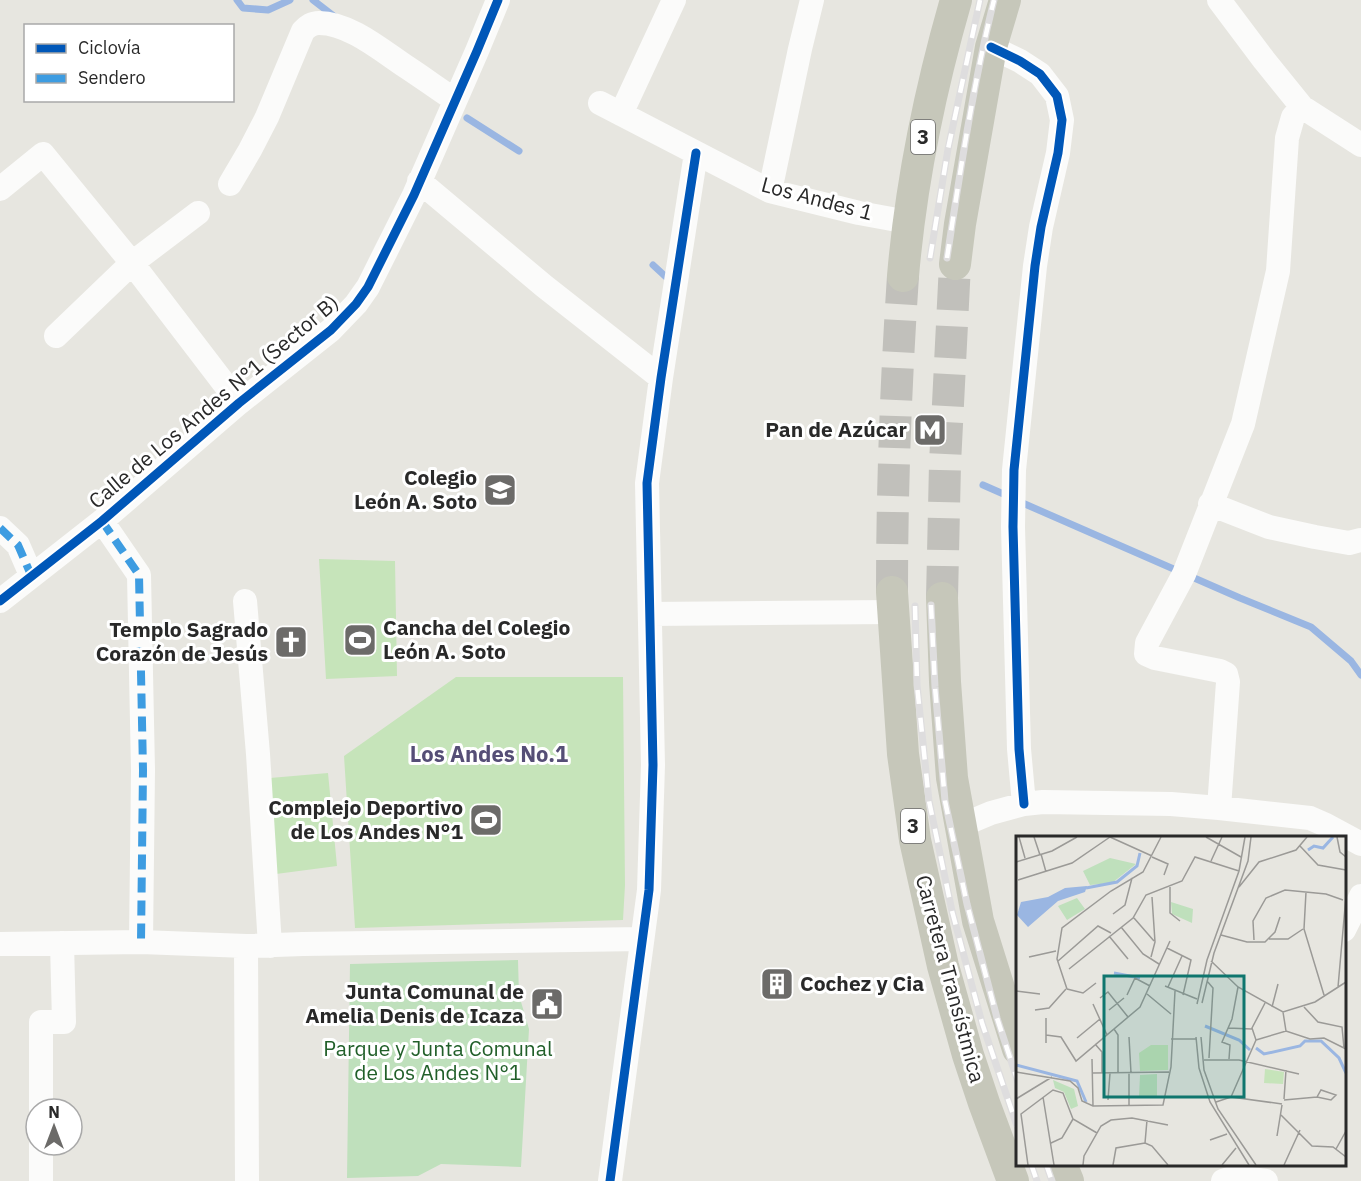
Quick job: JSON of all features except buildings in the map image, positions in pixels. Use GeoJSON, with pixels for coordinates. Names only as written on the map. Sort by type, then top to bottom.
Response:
{"type":"FeatureCollection","features":[{"type":"Feature","properties":{"kind":"main road","name":"3"},"geometry":{"type":"LineString","coordinates":[[903,276],[908,222],[932,89],[956,0]]}},
{"type":"Feature","properties":{"kind":"main road"},"geometry":{"type":"LineString","coordinates":[[955,264],[991,46],[1005,0]]}},
{"type":"Feature","properties":{"kind":"main road","name":"Carretera Transístmica"},"geometry":{"type":"LineString","coordinates":[[942,597],[951,768],[960,826],[978,921],[1016,1046]]}},
{"type":"Feature","properties":{"kind":"main road","name":"Carretera Transístmica"},"geometry":{"type":"LineString","coordinates":[[892,602],[903,754],[915,840],[944,966],[968,1055],[1013,1181]]}},
{"type":"Feature","properties":{"kind":"main road"},"geometry":{"type":"LineString","coordinates":[[1062,1166],[1068,1181]]}},
{"type":"Feature","properties":{"kind":"street","name":"Calle de Los Andes N°1 (Sector B)"},"geometry":{"type":"LineString","coordinates":[[0,601],[102,521],[239,403],[331,330],[356,304],[368,287],[414,195],[498,0]]}},
{"type":"Feature","properties":{"kind":"street"},"geometry":{"type":"LineString","coordinates":[[621,114],[674,0]]}},
{"type":"Feature","properties":{"kind":"street"},"geometry":{"type":"LineString","coordinates":[[771,191],[812,0]]}},
{"type":"Feature","properties":{"kind":"street"},"geometry":{"type":"LineString","coordinates":[[1220,0],[1302,107],[1361,145]]}},
{"type":"Feature","properties":{"kind":"street"},"geometry":{"type":"LineString","coordinates":[[230,184],[267,117],[303,31],[309,25],[318,23],[344,28],[373,44],[455,100]]}},
{"type":"Feature","properties":{"kind":"street"},"geometry":{"type":"LineString","coordinates":[[991,46],[1040,74],[1057,96],[1062,120],[1058,153],[1041,227],[1035,266],[1014,470],[1013,527],[1019,749],[1024,804]]}},
{"type":"Feature","properties":{"kind":"street","name":"Los Andes 1"},"geometry":{"type":"LineString","coordinates":[[600,103],[771,191],[859,213],[908,222]]}},
{"type":"Feature","properties":{"kind":"street"},"geometry":{"type":"LineString","coordinates":[[1219,808],[1228,682],[1226,674],[1220,670],[1155,658],[1146,654],[1147,643],[1184,574],[1242,424],[1278,271],[1287,138],[1293,117],[1302,107]]}},
{"type":"Feature","properties":{"kind":"street"},"geometry":{"type":"LineString","coordinates":[[610,1181],[649,890],[653,765],[647,483],[696,153]]}},
{"type":"Feature","properties":{"kind":"street"},"geometry":{"type":"LineString","coordinates":[[0,189],[43,154],[132,263],[239,403]]}},
{"type":"Feature","properties":{"kind":"street"},"geometry":{"type":"LineString","coordinates":[[419,181],[544,286],[661,378]]}},
{"type":"Feature","properties":{"kind":"street"},"geometry":{"type":"LineString","coordinates":[[57,336],[132,263],[198,213]]}},
{"type":"Feature","properties":{"kind":"street"},"geometry":{"type":"LineString","coordinates":[[1210,504],[1269,527],[1349,543],[1361,540]]}},
{"type":"Feature","properties":{"kind":"street"},"geometry":{"type":"LineString","coordinates":[[102,521],[139,575],[143,770],[141,942]]}},
{"type":"Feature","properties":{"kind":"street"},"geometry":{"type":"LineString","coordinates":[[0,528],[18,545],[32,575]]}},
{"type":"Feature","properties":{"kind":"street"},"geometry":{"type":"LineString","coordinates":[[245,601],[270,946]]}},
{"type":"Feature","properties":{"kind":"street"},"geometry":{"type":"LineString","coordinates":[[650,614],[892,602]]}},
{"type":"Feature","properties":{"kind":"street"},"geometry":{"type":"LineString","coordinates":[[960,826],[991,813],[1024,804],[1043,802],[1171,804],[1310,818],[1361,844]]}},
{"type":"Feature","properties":{"kind":"street"},"geometry":{"type":"LineString","coordinates":[[1346,926],[1361,896]]}},
{"type":"Feature","properties":{"kind":"street"},"geometry":{"type":"LineString","coordinates":[[0,944],[141,942],[270,946],[642,939]]}},
{"type":"Feature","properties":{"kind":"street"},"geometry":{"type":"LineString","coordinates":[[41,1097],[41,1022],[64,1022],[62,943]]}},
{"type":"Feature","properties":{"kind":"street"},"geometry":{"type":"LineString","coordinates":[[246,946],[247,1181]]}},
{"type":"Feature","properties":{"kind":"street"},"geometry":{"type":"LineString","coordinates":[[41,1157],[41,1181]]}},
{"type":"Feature","properties":{"kind":"street"},"geometry":{"type":"LineString","coordinates":[[1233,1174],[1266,1181]]}},
{"type":"Feature","properties":{"kind":"green space","name":"Cancha del Colegio León A. Soto"},"geometry":{"type":"Polygon","coordinates":[[[319,559],[395,561],[397,676],[326,679],[319,559]]]}},
{"type":"Feature","properties":{"kind":"green space","name":"Complejo Deportivo de Los Andes N°1"},"geometry":{"type":"Polygon","coordinates":[[[456,677],[623,677],[625,885],[623,920],[355,928],[344,756],[456,677]]]}},
{"type":"Feature","properties":{"kind":"green space"},"geometry":{"type":"Polygon","coordinates":[[[328,773],[337,866],[276,874],[270,778],[328,773]]]}},
{"type":"Feature","properties":{"kind":"green space","name":"Parque y Junta Comunal de Los Andes N°1"},"geometry":{"type":"Polygon","coordinates":[[[518,960],[519,995],[529,1029],[521,1167],[441,1164],[418,1176],[347,1178],[350,964],[518,960]]]}},
{"type":"Feature","properties":{"kind":"waterway"},"geometry":{"type":"LineString","coordinates":[[237,0],[243,8],[268,10],[290,0]]}},
{"type":"Feature","properties":{"kind":"waterway"},"geometry":{"type":"LineString","coordinates":[[313,0],[335,17]]}},
{"type":"Feature","properties":{"kind":"waterway"},"geometry":{"type":"LineString","coordinates":[[467,118],[519,151]]}},
{"type":"Feature","properties":{"kind":"waterway"},"geometry":{"type":"LineString","coordinates":[[653,265],[666,277]]}},
{"type":"Feature","properties":{"kind":"waterway"},"geometry":{"type":"LineString","coordinates":[[983,485],[1008,496]]}},
{"type":"Feature","properties":{"kind":"waterway"},"geometry":{"type":"LineString","coordinates":[[1018,501],[1311,627],[1351,661],[1361,675]]}},
{"type":"Feature","properties":{"kind":"tunnel"},"geometry":{"type":"LineString","coordinates":[[942,598],[945,464],[955,264]]}},
{"type":"Feature","properties":{"kind":"tunnel"},"geometry":{"type":"LineString","coordinates":[[892,592],[895,434],[903,276]]}},
{"type":"Feature","properties":{"kind":"railway"},"geometry":{"type":"LineString","coordinates":[[930,258],[948,149],[980,0]]}},
{"type":"Feature","properties":{"kind":"railway"},"geometry":{"type":"LineString","coordinates":[[947,258],[973,96],[994,0]]}},
{"type":"Feature","properties":{"kind":"railway"},"geometry":{"type":"LineString","coordinates":[[931,605],[935,687],[945,801],[967,904],[997,1018],[1016,1076]]}},
{"type":"Feature","properties":{"kind":"railway"},"geometry":{"type":"LineString","coordinates":[[915,606],[917,685],[929,801],[952,911],[982,1023],[1016,1123]]}},
{"type":"Feature","properties":{"kind":"railway"},"geometry":{"type":"LineString","coordinates":[[1032,1166],[1037,1181]]}},
{"type":"Feature","properties":{"kind":"railway"},"geometry":{"type":"LineString","coordinates":[[1047,1166],[1052,1181]]}},
{"type":"Feature","properties":{"kind":"marked path"},"geometry":{"type":"LineString","coordinates":[[102,521],[139,575],[143,770],[141,942]]}},
{"type":"Feature","properties":{"kind":"marked path"},"geometry":{"type":"LineString","coordinates":[[0,528],[18,545],[31,575]]}},
{"type":"Feature","properties":{"kind":"cycle path"},"geometry":{"type":"LineString","coordinates":[[0,601],[102,521],[239,403],[331,330],[356,304],[368,287],[414,195],[498,0]]}},
{"type":"Feature","properties":{"kind":"cycle path"},"geometry":{"type":"LineString","coordinates":[[991,47],[1040,74],[1057,96],[1062,120],[1058,153],[1041,227],[1035,266],[1014,470],[1013,527],[1019,749],[1024,804]]}},
{"type":"Feature","properties":{"kind":"cycle path"},"geometry":{"type":"LineString","coordinates":[[610,1181],[649,890],[653,765],[647,483],[696,153]]}},
{"type":"Feature","properties":{"kind":"place","name":"Pan de Azúcar"},"geometry":{"type":"Point","coordinates":[930,430]}},
{"type":"Feature","properties":{"kind":"place","name":"Colegio León A. Soto"},"geometry":{"type":"Point","coordinates":[500,490]}},
{"type":"Feature","properties":{"kind":"place","name":"Cancha del Colegio León A. Soto"},"geometry":{"type":"Point","coordinates":[360,640]}},
{"type":"Feature","properties":{"kind":"place","name":"Templo Sagrado Corazón de Jesús"},"geometry":{"type":"Point","coordinates":[291,642]}},
{"type":"Feature","properties":{"kind":"place","name":"Complejo Deportivo de Los Andes N°1"},"geometry":{"type":"Point","coordinates":[486,820]}},
{"type":"Feature","properties":{"kind":"place","name":"Cochez y Cia"},"geometry":{"type":"Point","coordinates":[777,984]}},
{"type":"Feature","properties":{"kind":"place","name":"Junta Comunal de Amelia Denis de Icaza"},"geometry":{"type":"Point","coordinates":[547,1004]}},
{"type":"Feature","properties":{"kind":"district","name":"Los Andes No.1"},"geometry":{"type":"Point","coordinates":[489,754]}}]}
